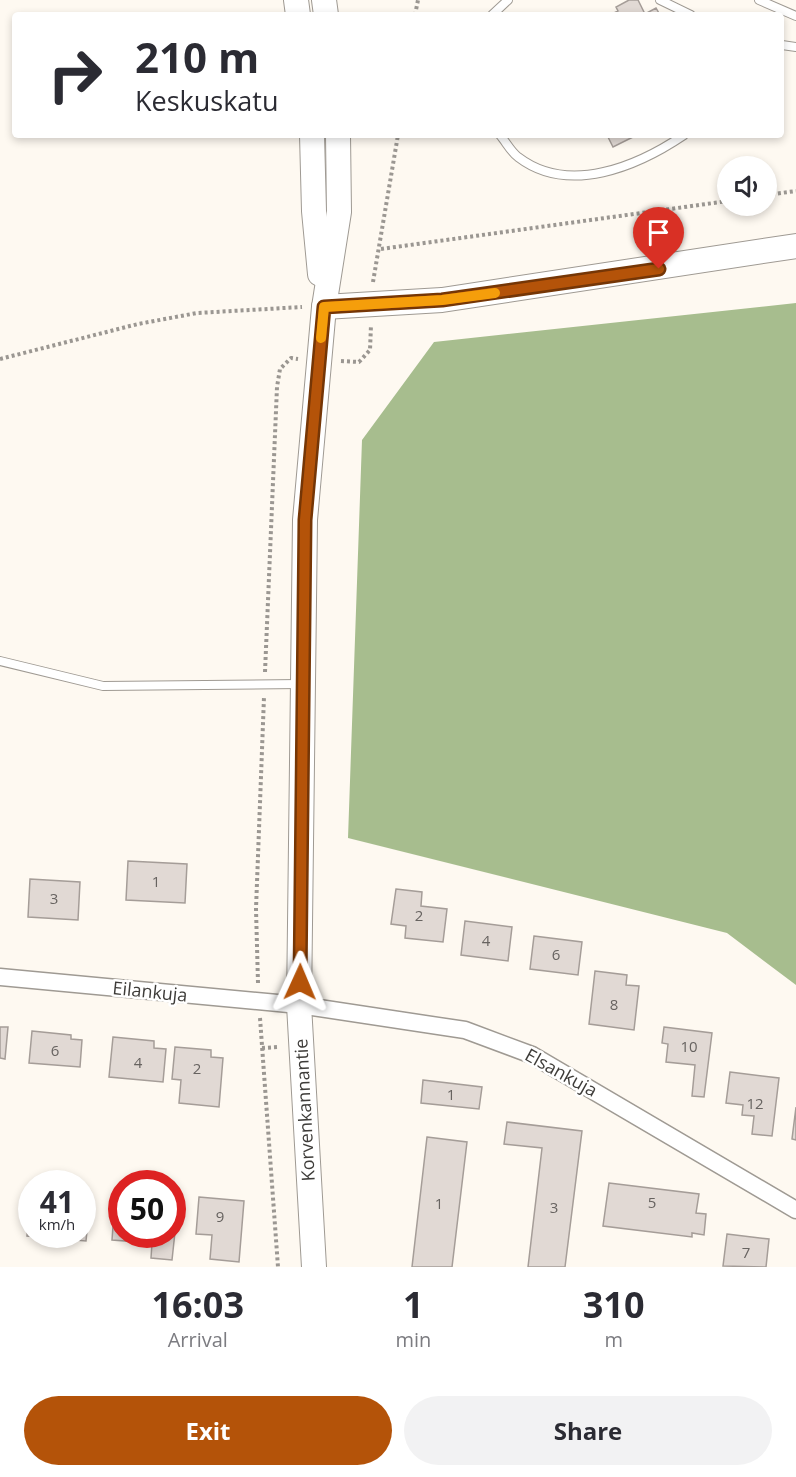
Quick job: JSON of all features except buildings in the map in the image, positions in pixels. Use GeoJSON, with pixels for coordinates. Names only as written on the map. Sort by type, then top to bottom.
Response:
{"type":"FeatureCollection","features":[{"type":"Feature","properties":{"kind":"main road","name":"Korvenkannantie"},"geometry":{"type":"LineString","coordinates":[[312,138],[314,211],[324,307]]}},
{"type":"Feature","properties":{"kind":"main road","name":"Korvenkannantie"},"geometry":{"type":"LineString","coordinates":[[314,1267],[299,1005],[305,520],[324,307],[339,212],[338,138]]}},
{"type":"Feature","properties":{"kind":"main road"},"geometry":{"type":"LineString","coordinates":[[324,307],[442,300],[796,246]]}},
{"type":"Feature","properties":{"kind":"street","name":"Eilankuja"},"geometry":{"type":"LineString","coordinates":[[0,977],[299,1005]]}},
{"type":"Feature","properties":{"kind":"street","name":"Elsankuja"},"geometry":{"type":"LineString","coordinates":[[299,1005],[465,1030],[532,1055],[796,1210]]}},
{"type":"Feature","properties":{"kind":"lane"},"geometry":{"type":"LineString","coordinates":[[495,12],[508,0]]}},
{"type":"Feature","properties":{"kind":"lane"},"geometry":{"type":"LineString","coordinates":[[660,0],[685,12]]}},
{"type":"Feature","properties":{"kind":"lane"},"geometry":{"type":"LineString","coordinates":[[759,0],[796,16]]}},
{"type":"Feature","properties":{"kind":"lane"},"geometry":{"type":"LineString","coordinates":[[502,138],[517,156],[552,174],[600,175],[651,157],[680,138]]}},
{"type":"Feature","properties":{"kind":"lane"},"geometry":{"type":"LineString","coordinates":[[0,661],[103,686],[303,684]]}},
{"type":"Feature","properties":{"kind":"path"},"geometry":{"type":"LineString","coordinates":[[777,194],[796,191]]}},
{"type":"Feature","properties":{"kind":"path"},"geometry":{"type":"LineString","coordinates":[[381,249],[717,203]]}},
{"type":"Feature","properties":{"kind":"path"},"geometry":{"type":"LineString","coordinates":[[0,359],[138,324],[197,313],[324,307]]}},
{"type":"Feature","properties":{"kind":"path"},"geometry":{"type":"LineString","coordinates":[[277,387],[256,909],[259,1003],[278,1267]]}},
{"type":"Feature","properties":{"kind":"green space"},"geometry":{"type":"Polygon","coordinates":[[[796,303],[796,985],[727,933],[348,838],[362,440],[434,342],[796,303]]]}},
{"type":"Feature","properties":{"kind":"slow traffic"},"geometry":{"type":"LineString","coordinates":[[321,338],[324,307],[442,300],[495,293]]}},
{"type":"Feature","properties":{"kind":"route"},"geometry":{"type":"LineString","coordinates":[[300,982],[305,520],[324,307],[442,300],[659,269]]}}]}
